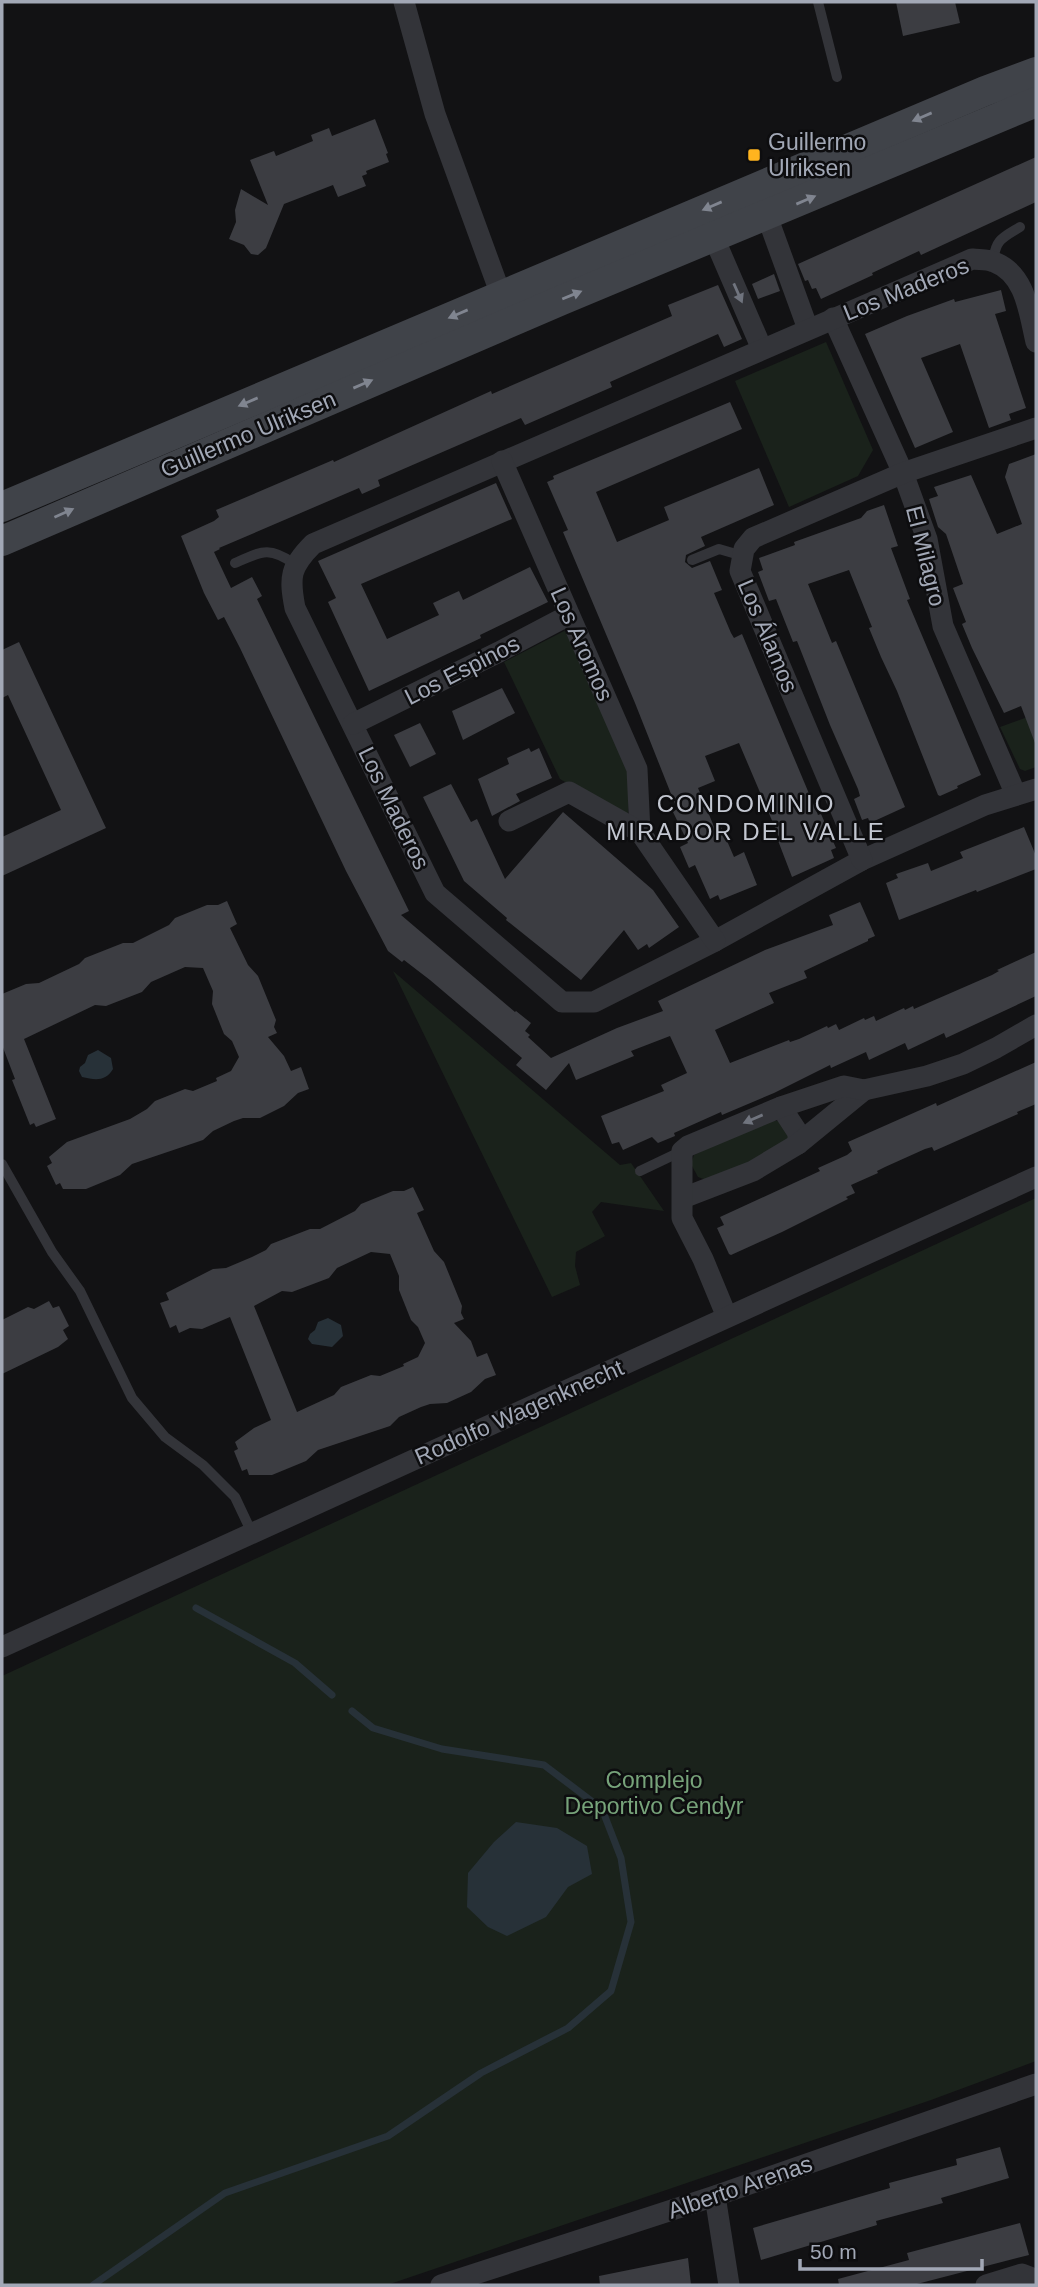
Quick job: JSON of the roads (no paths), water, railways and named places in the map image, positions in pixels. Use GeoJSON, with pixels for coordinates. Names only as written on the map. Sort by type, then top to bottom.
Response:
{"type":"FeatureCollection","features":[{"type":"Feature","properties":{"kind":"main road","name":"Guillermo Ulriksen"},"geometry":{"type":"LineString","coordinates":[[2,507],[985,90],[1036,72]]}},
{"type":"Feature","properties":{"kind":"main road","name":"Guillermo Ulriksen"},"geometry":{"type":"LineString","coordinates":[[2,541],[537,310],[1036,102]]}},
{"type":"Feature","properties":{"kind":"street"},"geometry":{"type":"LineString","coordinates":[[404,2],[435,114],[501,295]]}},
{"type":"Feature","properties":{"kind":"street"},"geometry":{"type":"LineString","coordinates":[[767,216],[808,329]]}},
{"type":"Feature","properties":{"kind":"street"},"geometry":{"type":"LineString","coordinates":[[714,238],[762,349]]}},
{"type":"Feature","properties":{"kind":"street","name":"Los Maderos"},"geometry":{"type":"LineString","coordinates":[[1026,792],[985,805],[862,860],[715,941],[594,1002],[562,1002],[435,893],[295,608],[290,582],[295,564],[313,544],[972,259],[993,261],[1014,274],[1026,298],[1036,342]]}},
{"type":"Feature","properties":{"kind":"street","name":"El Milagro"},"geometry":{"type":"LineString","coordinates":[[833,318],[903,473],[927,539],[943,626],[1026,792]]}},
{"type":"Feature","properties":{"kind":"street","name":"Los Álamos"},"geometry":{"type":"LineString","coordinates":[[862,860],[740,571],[744,549],[753,538],[903,473],[1036,428]]}},
{"type":"Feature","properties":{"kind":"street","name":"Los Aromos"},"geometry":{"type":"LineString","coordinates":[[502,461],[637,769],[640,832]]}},
{"type":"Feature","properties":{"kind":"street","name":"Los Espinos"},"geometry":{"type":"LineString","coordinates":[[353,724],[569,615]]}},
{"type":"Feature","properties":{"kind":"street"},"geometry":{"type":"LineString","coordinates":[[509,821],[569,792],[640,832],[715,941]]}},
{"type":"Feature","properties":{"kind":"street"},"geometry":{"type":"LineString","coordinates":[[727,1317],[703,1259],[682,1218],[682,1151],[688,1146],[781,1107],[844,1086],[864,1090],[927,1076],[996,1048],[1036,1025]]}},
{"type":"Feature","properties":{"kind":"street"},"geometry":{"type":"LineString","coordinates":[[683,1198],[753,1171],[798,1144],[864,1090]]}},
{"type":"Feature","properties":{"kind":"street"},"geometry":{"type":"LineString","coordinates":[[781,1107],[798,1133],[798,1144]]}},
{"type":"Feature","properties":{"kind":"street","name":"Rodolfo Wagenknecht"},"geometry":{"type":"LineString","coordinates":[[2,1647],[1036,1177]]}},
{"type":"Feature","properties":{"kind":"street","name":"Alberto Arenas"},"geometry":{"type":"LineString","coordinates":[[441,2285],[715,2196],[1036,2084]]}},
{"type":"Feature","properties":{"kind":"street"},"geometry":{"type":"LineString","coordinates":[[715,2196],[729,2285]]}},
{"type":"Feature","properties":{"kind":"street"},"geometry":{"type":"LineString","coordinates":[[986,2285],[1021,2274],[1035,2278],[1036,2281]]}},
{"type":"Feature","properties":{"kind":"lane"},"geometry":{"type":"LineString","coordinates":[[818,2],[837,77]]}},
{"type":"Feature","properties":{"kind":"lane"},"geometry":{"type":"LineString","coordinates":[[993,261],[999,240],[1020,227]]}},
{"type":"Feature","properties":{"kind":"lane"},"geometry":{"type":"LineString","coordinates":[[692,559],[719,549],[743,556]]}},
{"type":"Feature","properties":{"kind":"lane"},"geometry":{"type":"LineString","coordinates":[[235,562],[262,551],[270,551],[283,555],[295,564]]}},
{"type":"Feature","properties":{"kind":"lane"},"geometry":{"type":"LineString","coordinates":[[640,1171],[682,1151]]}},
{"type":"Feature","properties":{"kind":"lane"},"geometry":{"type":"LineString","coordinates":[[2,1164],[52,1252],[80,1291],[132,1398],[165,1437],[203,1465],[235,1497],[252,1533]]}},
{"type":"Feature","properties":{"kind":"waterway"},"geometry":{"type":"LineString","coordinates":[[196,1608],[295,1663],[332,1695]]}},
{"type":"Feature","properties":{"kind":"waterway"},"geometry":{"type":"LineString","coordinates":[[93,2285],[225,2193],[388,2136],[481,2073],[568,2028],[611,1991],[631,1922],[621,1858],[602,1809],[544,1765],[442,1749],[373,1728],[352,1711]]}},
{"type":"Feature","properties":{"kind":"place","name":"Guillermo Ulriksen"},"geometry":{"type":"Point","coordinates":[754,155]}},
{"type":"Feature","properties":{"kind":"district","name":"CONDOMINIO MIRADOR DEL VALLE"},"geometry":{"type":"Point","coordinates":[746,817]}},
{"type":"Feature","properties":{"kind":"park label","name":"Complejo Deportivo Cendyr"},"geometry":{"type":"Point","coordinates":[654,1793]}}]}
